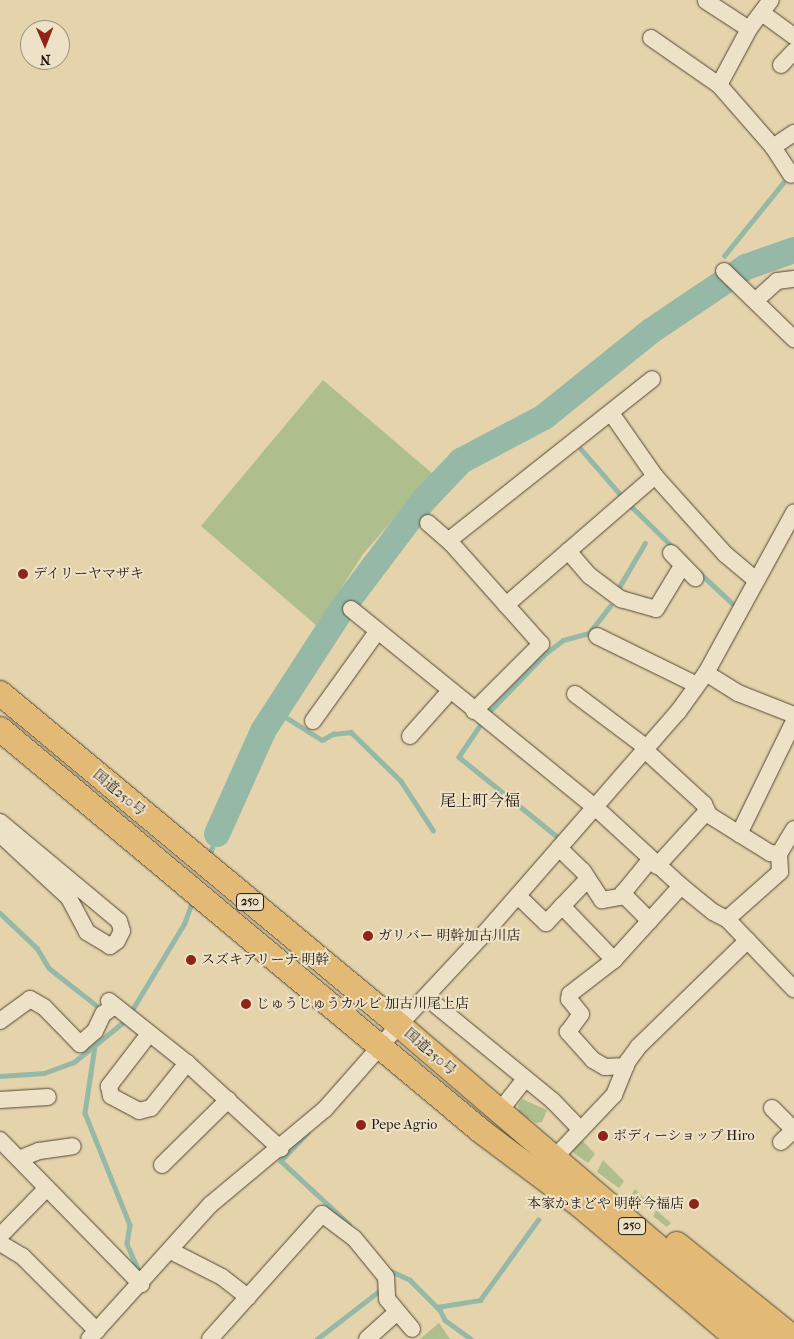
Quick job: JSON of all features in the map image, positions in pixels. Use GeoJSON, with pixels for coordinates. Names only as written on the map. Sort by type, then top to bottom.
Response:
{"type":"FeatureCollection","features":[{"type":"Feature","properties":{"kind":"highway","name":"国道250号"},"geometry":{"type":"LineString","coordinates":[[0,693],[399,1025],[764,1339]]}},
{"type":"Feature","properties":{"kind":"highway","name":"国道250号"},"geometry":{"type":"LineString","coordinates":[[0,729],[480,1131],[581,1206],[738,1339]]}},
{"type":"Feature","properties":{"kind":"highway","name":"250"},"geometry":{"type":"LineString","coordinates":[[499,1112],[644,1217],[794,1338]]}},
{"type":"Feature","properties":{"kind":"highway","name":"250"},"geometry":{"type":"LineString","coordinates":[[480,1131],[715,1339]]}},
{"type":"Feature","properties":{"kind":"street"},"geometry":{"type":"LineString","coordinates":[[706,1],[749,29]]}},
{"type":"Feature","properties":{"kind":"street"},"geometry":{"type":"LineString","coordinates":[[719,86],[749,29],[766,4],[794,36]]}},
{"type":"Feature","properties":{"kind":"street"},"geometry":{"type":"LineString","coordinates":[[651,38],[719,86],[772,147],[791,175]]}},
{"type":"Feature","properties":{"kind":"street"},"geometry":{"type":"LineString","coordinates":[[781,65],[794,51]]}},
{"type":"Feature","properties":{"kind":"street"},"geometry":{"type":"LineString","coordinates":[[772,147],[794,133]]}},
{"type":"Feature","properties":{"kind":"street"},"geometry":{"type":"LineString","coordinates":[[728,275],[794,339]]}},
{"type":"Feature","properties":{"kind":"street"},"geometry":{"type":"LineString","coordinates":[[755,301],[777,281],[794,279]]}},
{"type":"Feature","properties":{"kind":"street"},"geometry":{"type":"LineString","coordinates":[[451,543],[453,537],[652,379]]}},
{"type":"Feature","properties":{"kind":"street"},"geometry":{"type":"LineString","coordinates":[[611,413],[655,476],[725,554],[755,579]]}},
{"type":"Feature","properties":{"kind":"street"},"geometry":{"type":"LineString","coordinates":[[506,605],[655,476]]}},
{"type":"Feature","properties":{"kind":"street"},"geometry":{"type":"LineString","coordinates":[[0,1243],[28,1261],[93,1335],[172,1251],[210,1205],[281,1149],[326,1109],[380,1046],[518,896],[646,749],[702,679],[755,579],[794,512]]}},
{"type":"Feature","properties":{"kind":"street"},"geometry":{"type":"LineString","coordinates":[[428,522],[451,543],[541,644],[474,711]]}},
{"type":"Feature","properties":{"kind":"street"},"geometry":{"type":"LineString","coordinates":[[568,551],[590,576],[620,600],[656,609],[682,566]]}},
{"type":"Feature","properties":{"kind":"street"},"geometry":{"type":"LineString","coordinates":[[670,553],[695,578]]}},
{"type":"Feature","properties":{"kind":"street"},"geometry":{"type":"LineString","coordinates":[[351,609],[474,711],[595,807],[681,886],[713,912],[727,919],[791,981]]}},
{"type":"Feature","properties":{"kind":"street"},"geometry":{"type":"LineString","coordinates":[[313,721],[377,632]]}},
{"type":"Feature","properties":{"kind":"street"},"geometry":{"type":"LineString","coordinates":[[597,636],[794,715]]}},
{"type":"Feature","properties":{"kind":"street"},"geometry":{"type":"LineString","coordinates":[[410,736],[450,691]]}},
{"type":"Feature","properties":{"kind":"street"},"geometry":{"type":"LineString","coordinates":[[575,694],[646,749],[704,804],[709,815],[770,853],[779,854]]}},
{"type":"Feature","properties":{"kind":"street"},"geometry":{"type":"LineString","coordinates":[[739,834],[794,721]]}},
{"type":"Feature","properties":{"kind":"street"},"geometry":{"type":"LineString","coordinates":[[624,896],[623,893],[707,810]]}},
{"type":"Feature","properties":{"kind":"street"},"geometry":{"type":"LineString","coordinates":[[0,822],[119,921],[122,931],[117,941],[110,946],[87,932],[69,898],[0,834]]}},
{"type":"Feature","properties":{"kind":"street"},"geometry":{"type":"LineString","coordinates":[[727,919],[780,872],[779,854],[794,829]]}},
{"type":"Feature","properties":{"kind":"street"},"geometry":{"type":"LineString","coordinates":[[559,848],[583,871],[587,880],[602,900],[624,896]]}},
{"type":"Feature","properties":{"kind":"street"},"geometry":{"type":"LineString","coordinates":[[518,896],[546,923],[587,880]]}},
{"type":"Feature","properties":{"kind":"street"},"geometry":{"type":"LineString","coordinates":[[626,1066],[606,1067],[593,1060],[568,1032],[581,1014],[570,999],[570,994],[614,960],[681,886]]}},
{"type":"Feature","properties":{"kind":"street"},"geometry":{"type":"LineString","coordinates":[[624,896],[650,921]]}},
{"type":"Feature","properties":{"kind":"street"},"geometry":{"type":"LineString","coordinates":[[562,906],[614,960]]}},
{"type":"Feature","properties":{"kind":"street"},"geometry":{"type":"LineString","coordinates":[[557,1154],[614,1095],[626,1066],[638,1047],[748,940]]}},
{"type":"Feature","properties":{"kind":"street"},"geometry":{"type":"LineString","coordinates":[[426,997],[554,1102],[581,1130]]}},
{"type":"Feature","properties":{"kind":"street"},"geometry":{"type":"LineString","coordinates":[[0,1021],[30,999],[44,1007],[80,1044],[95,1031],[102,1014],[120,1010],[187,1063],[281,1149]]}},
{"type":"Feature","properties":{"kind":"street"},"geometry":{"type":"LineString","coordinates":[[149,1034],[109,1086],[111,1096],[139,1111],[151,1108],[187,1063]]}},
{"type":"Feature","properties":{"kind":"street"},"geometry":{"type":"LineString","coordinates":[[499,1112],[525,1079]]}},
{"type":"Feature","properties":{"kind":"street"},"geometry":{"type":"LineString","coordinates":[[0,1100],[48,1097]]}},
{"type":"Feature","properties":{"kind":"street"},"geometry":{"type":"LineString","coordinates":[[162,1165],[228,1100]]}},
{"type":"Feature","properties":{"kind":"street"},"geometry":{"type":"LineString","coordinates":[[772,1108],[794,1130],[781,1142]]}},
{"type":"Feature","properties":{"kind":"street"},"geometry":{"type":"LineString","coordinates":[[0,1140],[141,1284]]}},
{"type":"Feature","properties":{"kind":"street"},"geometry":{"type":"LineString","coordinates":[[19,1159],[73,1146]]}},
{"type":"Feature","properties":{"kind":"street"},"geometry":{"type":"LineString","coordinates":[[0,1236],[47,1188]]}},
{"type":"Feature","properties":{"kind":"street"},"geometry":{"type":"LineString","coordinates":[[210,1339],[322,1214],[354,1238],[386,1277],[387,1299],[412,1329]]}},
{"type":"Feature","properties":{"kind":"street"},"geometry":{"type":"LineString","coordinates":[[172,1251],[222,1277],[248,1297]]}},
{"type":"Feature","properties":{"kind":"street"},"geometry":{"type":"LineString","coordinates":[[367,1339],[397,1312]]}},
{"type":"Feature","properties":{"kind":"green space"},"geometry":{"type":"Polygon","coordinates":[[[323,380],[433,474],[363,554],[317,626],[201,526],[323,380]]]}},
{"type":"Feature","properties":{"kind":"green space"},"geometry":{"type":"Polygon","coordinates":[[[522,1099],[547,1110],[542,1122],[536,1123],[519,1112],[518,1105],[522,1099]]]}},
{"type":"Feature","properties":{"kind":"green space"},"geometry":{"type":"Polygon","coordinates":[[[580,1138],[595,1154],[588,1163],[571,1151],[580,1138]]]}},
{"type":"Feature","properties":{"kind":"green space"},"geometry":{"type":"Polygon","coordinates":[[[603,1160],[624,1181],[619,1188],[597,1172],[603,1160]]]}},
{"type":"Feature","properties":{"kind":"green space"},"geometry":{"type":"Polygon","coordinates":[[[635,1189],[647,1201],[643,1207],[629,1198],[635,1189]]]}},
{"type":"Feature","properties":{"kind":"green space"},"geometry":{"type":"Polygon","coordinates":[[[656,1210],[671,1223],[667,1227],[653,1216],[656,1210]]]}},
{"type":"Feature","properties":{"kind":"green space"},"geometry":{"type":"Polygon","coordinates":[[[439,1323],[450,1339],[420,1339],[439,1323]]]}},
{"type":"Feature","properties":{"kind":"waterway"},"geometry":{"type":"LineString","coordinates":[[724,256],[783,183]]}},
{"type":"Feature","properties":{"kind":"waterway"},"geometry":{"type":"LineString","coordinates":[[217,834],[263,731],[344,606],[424,500],[461,461],[544,417],[651,331],[746,267],[794,250]]}},
{"type":"Feature","properties":{"kind":"waterway"},"geometry":{"type":"LineString","coordinates":[[581,449],[621,495]]}},
{"type":"Feature","properties":{"kind":"waterway"},"geometry":{"type":"LineString","coordinates":[[631,506],[674,548]]}},
{"type":"Feature","properties":{"kind":"waterway"},"geometry":{"type":"LineString","coordinates":[[618,589],[645,543]]}},
{"type":"Feature","properties":{"kind":"waterway"},"geometry":{"type":"LineString","coordinates":[[700,573],[732,603]]}},
{"type":"Feature","properties":{"kind":"waterway"},"geometry":{"type":"LineString","coordinates":[[487,714],[546,653],[563,640],[589,633],[610,606]]}},
{"type":"Feature","properties":{"kind":"waterway"},"geometry":{"type":"LineString","coordinates":[[276,711],[322,740],[333,734],[351,732],[401,781],[433,830]]}},
{"type":"Feature","properties":{"kind":"waterway"},"geometry":{"type":"LineString","coordinates":[[482,723],[459,757],[559,838]]}},
{"type":"Feature","properties":{"kind":"waterway"},"geometry":{"type":"LineString","coordinates":[[209,856],[217,834]]}},
{"type":"Feature","properties":{"kind":"waterway"},"geometry":{"type":"LineString","coordinates":[[0,1076],[44,1073],[74,1062],[126,1020],[184,924],[193,899]]}},
{"type":"Feature","properties":{"kind":"waterway"},"geometry":{"type":"LineString","coordinates":[[0,913],[37,948],[49,968],[96,1005]]}},
{"type":"Feature","properties":{"kind":"waterway"},"geometry":{"type":"LineString","coordinates":[[95,1046],[85,1113],[130,1225],[127,1244],[140,1273]]}},
{"type":"Feature","properties":{"kind":"waterway"},"geometry":{"type":"LineString","coordinates":[[308,1133],[281,1161],[349,1224]]}},
{"type":"Feature","properties":{"kind":"waterway"},"geometry":{"type":"LineString","coordinates":[[437,1307],[480,1300],[538,1220]]}},
{"type":"Feature","properties":{"kind":"waterway"},"geometry":{"type":"LineString","coordinates":[[391,1271],[410,1280],[440,1310],[445,1320],[471,1339]]}},
{"type":"Feature","properties":{"kind":"waterway"},"geometry":{"type":"LineString","coordinates":[[317,1339],[383,1288]]}},
{"type":"Feature","properties":{"kind":"place","name":"デイリーヤマザキ"},"geometry":{"type":"Point","coordinates":[23,574]}},
{"type":"Feature","properties":{"kind":"place","name":"ガリバー 明幹加古川店"},"geometry":{"type":"Point","coordinates":[368,936]}},
{"type":"Feature","properties":{"kind":"place","name":"スズキアリーナ 明幹"},"geometry":{"type":"Point","coordinates":[191,960]}},
{"type":"Feature","properties":{"kind":"place","name":"じゅうじゅうカルビ 加古川尾上店"},"geometry":{"type":"Point","coordinates":[246,1004]}},
{"type":"Feature","properties":{"kind":"place","name":"Pepe Agrio"},"geometry":{"type":"Point","coordinates":[361,1125]}},
{"type":"Feature","properties":{"kind":"place","name":"ボディーショップ Hiro"},"geometry":{"type":"Point","coordinates":[603,1136]}},
{"type":"Feature","properties":{"kind":"place","name":"本家かまどや 明幹今福店"},"geometry":{"type":"Point","coordinates":[694,1204]}},
{"type":"Feature","properties":{"kind":"district","name":"尾上町今福"},"geometry":{"type":"Point","coordinates":[480,801]}}]}
